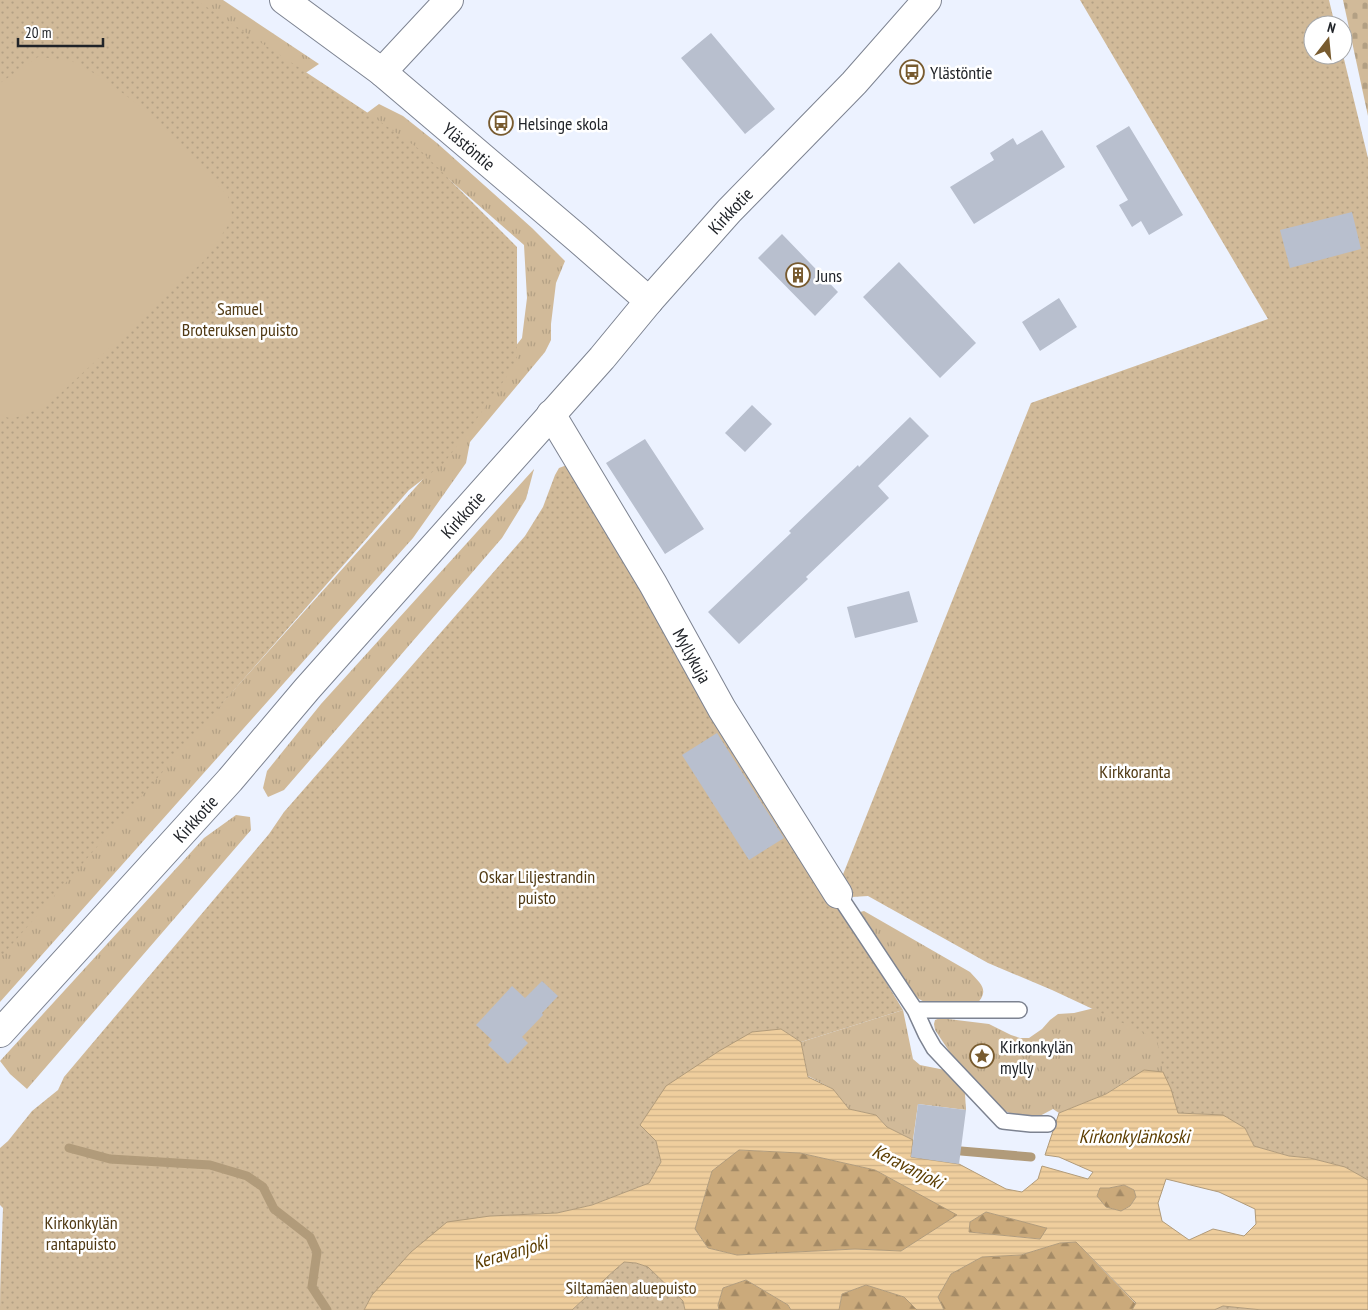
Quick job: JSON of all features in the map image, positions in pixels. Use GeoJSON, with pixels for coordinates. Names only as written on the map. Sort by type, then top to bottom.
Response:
{"type":"FeatureCollection","features":[{"type":"Feature","properties":{"kind":"street","name":"Ylästöntie"},"geometry":{"type":"LineString","coordinates":[[284,0],[382,72],[649,301]]}},
{"type":"Feature","properties":{"kind":"street"},"geometry":{"type":"LineString","coordinates":[[382,72],[449,0]]}},
{"type":"Feature","properties":{"kind":"street","name":"Kirkkotie"},"geometry":{"type":"LineString","coordinates":[[0,1032],[230,780],[307,689],[602,358],[649,301],[729,211],[854,83],[927,0]]}},
{"type":"Feature","properties":{"kind":"street","name":"Myllykuja"},"geometry":{"type":"LineString","coordinates":[[551,414],[653,584],[722,709],[838,894]]}},
{"type":"Feature","properties":{"kind":"lane"},"geometry":{"type":"LineString","coordinates":[[838,894],[915,1010],[934,1048],[1003,1121],[1048,1124]]}},
{"type":"Feature","properties":{"kind":"lane"},"geometry":{"type":"LineString","coordinates":[[915,1010],[1019,1010]]}},
{"type":"Feature","properties":{"kind":"green space","name":"Samuel Broteruksen puisto"},"geometry":{"type":"Polygon","coordinates":[[[0,0],[196,0],[365,111],[419,149],[517,247],[517,362],[444,463],[409,490],[0,958],[0,0]]]}},
{"type":"Feature","properties":{"kind":"green space"},"geometry":{"type":"Polygon","coordinates":[[[184,0],[223,0],[319,64],[295,80],[184,0]]]}},
{"type":"Feature","properties":{"kind":"green space"},"geometry":{"type":"Polygon","coordinates":[[[1080,0],[1329,0],[1333,15],[1303,15],[1303,65],[1345,65],[1368,158],[1368,1180],[1345,1167],[1310,1158],[1289,1156],[1254,1146],[1245,1128],[1223,1115],[1178,1113],[1171,1089],[1163,1072],[1157,1039],[1052,990],[988,963],[868,896],[835,898],[903,1010],[801,1042],[781,1029],[640,1125],[656,1141],[661,1162],[649,1183],[592,1205],[557,1213],[490,1216],[372,1295],[364,1310],[0,1310],[3,1208],[0,1205],[0,1148],[32,1111],[58,1090],[64,1077],[269,834],[284,812],[525,536],[543,507],[559,468],[567,465],[834,897],[1031,403],[1268,319],[1080,0]]]}},
{"type":"Feature","properties":{"kind":"green space"},"geometry":{"type":"Polygon","coordinates":[[[1343,0],[1368,0],[1368,116],[1353,46],[1353,15],[1346,15],[1343,0]]]}},
{"type":"Feature","properties":{"kind":"green space"},"geometry":{"type":"Polygon","coordinates":[[[38,57],[70,60],[101,77],[155,117],[228,196],[233,218],[206,259],[47,406],[12,419],[0,415],[0,83],[38,57]]]}},
{"type":"Feature","properties":{"kind":"green space"},"geometry":{"type":"Polygon","coordinates":[[[379,104],[403,116],[437,143],[532,228],[565,261],[556,283],[551,340],[545,352],[470,442],[466,463],[413,538],[0,1002],[0,951],[423,479],[481,390],[522,338],[527,298],[524,245],[420,154],[360,118],[379,104]]]}},
{"type":"Feature","properties":{"kind":"green space"},"geometry":{"type":"Polygon","coordinates":[[[534,469],[526,499],[502,538],[284,790],[268,797],[263,788],[267,771],[321,704],[534,469]]]}},
{"type":"Feature","properties":{"kind":"green space"},"geometry":{"type":"Polygon","coordinates":[[[236,815],[250,817],[251,830],[27,1089],[10,1074],[0,1061],[204,838],[236,815]]]}},
{"type":"Feature","properties":{"kind":"green space"},"geometry":{"type":"Polygon","coordinates":[[[864,911],[970,972],[983,989],[982,997],[979,1001],[974,1007],[928,1004],[910,994],[861,917],[860,912],[864,911]]]}},
{"type":"Feature","properties":{"kind":"green space"},"geometry":{"type":"Polygon","coordinates":[[[1246,971],[1368,1180],[1345,1167],[1129,1079],[1106,1094],[1059,1113],[1053,1109],[1036,1118],[1020,1117],[1000,1109],[963,1072],[935,1030],[935,1020],[940,1018],[989,1024],[1011,1035],[1029,1038],[1058,1014],[1074,1013],[1246,971]]]}},
{"type":"Feature","properties":{"kind":"green space"},"geometry":{"type":"Polygon","coordinates":[[[903,1010],[913,1059],[920,1065],[950,1071],[961,1082],[965,1094],[966,1110],[918,1104],[913,1140],[887,1127],[876,1115],[849,1109],[833,1089],[808,1076],[801,1042],[903,1010]]]}},
{"type":"Feature","properties":{"kind":"green space"},"geometry":{"type":"Polygon","coordinates":[[[738,1150],[800,1153],[875,1170],[958,1215],[901,1251],[855,1249],[737,1255],[708,1248],[695,1229],[712,1171],[738,1150]]]}},
{"type":"Feature","properties":{"kind":"green space"},"geometry":{"type":"Polygon","coordinates":[[[1124,1185],[1134,1190],[1136,1197],[1130,1206],[1121,1211],[1106,1207],[1097,1196],[1100,1188],[1124,1185]]]}},
{"type":"Feature","properties":{"kind":"green space"},"geometry":{"type":"Polygon","coordinates":[[[986,1212],[1047,1228],[1041,1239],[969,1232],[970,1222],[986,1212]]]}},
{"type":"Feature","properties":{"kind":"green space"},"geometry":{"type":"Polygon","coordinates":[[[1076,1242],[1136,1304],[1132,1310],[944,1310],[938,1297],[951,1274],[982,1257],[1021,1255],[1060,1243],[1076,1242]]]}},
{"type":"Feature","properties":{"kind":"green space","name":"Siltamäen aluepuisto"},"geometry":{"type":"Polygon","coordinates":[[[624,1262],[648,1267],[683,1301],[685,1310],[572,1310],[624,1262]]]}},
{"type":"Feature","properties":{"kind":"green space"},"geometry":{"type":"Polygon","coordinates":[[[746,1280],[788,1305],[791,1310],[719,1310],[718,1305],[723,1288],[746,1280]]]}},
{"type":"Feature","properties":{"kind":"green space"},"geometry":{"type":"Polygon","coordinates":[[[866,1285],[904,1297],[917,1310],[839,1310],[842,1294],[866,1285]]]}},
{"type":"Feature","properties":{"kind":"green space"},"geometry":{"type":"Polygon","coordinates":[[[1223,1306],[1262,1310],[1214,1310],[1223,1306]]]}},
{"type":"Feature","properties":{"kind":"water"},"geometry":{"type":"Polygon","coordinates":[[[781,1029],[801,1042],[808,1077],[833,1089],[849,1109],[876,1115],[887,1127],[913,1140],[911,1157],[959,1164],[1006,1189],[1022,1192],[1038,1179],[1042,1166],[1088,1179],[1093,1172],[1059,1157],[1045,1155],[1059,1113],[1106,1094],[1144,1070],[1163,1072],[1171,1089],[1178,1113],[1223,1115],[1245,1128],[1254,1146],[1289,1156],[1310,1158],[1345,1167],[1368,1180],[1368,1310],[1262,1310],[1223,1306],[1214,1310],[1132,1310],[1136,1303],[1076,1242],[1060,1243],[1021,1255],[982,1257],[951,1274],[938,1297],[944,1310],[917,1310],[904,1297],[866,1285],[842,1294],[839,1310],[791,1310],[788,1305],[746,1280],[723,1288],[718,1305],[719,1310],[685,1310],[683,1301],[648,1267],[624,1262],[572,1310],[364,1310],[372,1295],[411,1252],[447,1222],[490,1216],[557,1213],[592,1205],[649,1183],[661,1162],[656,1141],[640,1125],[666,1086],[752,1032],[781,1029]],[[739,1150],[712,1171],[695,1229],[708,1248],[737,1255],[855,1249],[901,1251],[957,1215],[875,1170],[800,1153],[739,1150]],[[1166,1179],[1158,1203],[1162,1221],[1189,1240],[1213,1229],[1244,1236],[1256,1224],[1255,1209],[1219,1192],[1166,1179]],[[1124,1185],[1100,1188],[1097,1196],[1106,1207],[1121,1211],[1130,1206],[1136,1197],[1134,1190],[1124,1185]],[[986,1212],[970,1222],[969,1232],[1040,1239],[1047,1228],[986,1212]]]}},
{"type":"Feature","properties":{"kind":"building"},"geometry":{"type":"Polygon","coordinates":[[[711,33],[775,109],[745,134],[681,58],[711,33]]]}},
{"type":"Feature","properties":{"kind":"building"},"geometry":{"type":"Polygon","coordinates":[[[1129,126],[1183,215],[1149,235],[1141,221],[1132,227],[1119,205],[1128,200],[1096,146],[1129,126]]]}},
{"type":"Feature","properties":{"kind":"building"},"geometry":{"type":"Polygon","coordinates":[[[1042,130],[1065,167],[974,224],[950,187],[994,160],[990,153],[1013,138],[1017,145],[1042,130]]]}},
{"type":"Feature","properties":{"kind":"building"},"geometry":{"type":"Polygon","coordinates":[[[1352,212],[1361,249],[1290,268],[1280,230],[1352,212]]]}},
{"type":"Feature","properties":{"kind":"building","name":"Juns"},"geometry":{"type":"Polygon","coordinates":[[[782,234],[838,292],[815,316],[758,258],[782,234]]]}},
{"type":"Feature","properties":{"kind":"building"},"geometry":{"type":"Polygon","coordinates":[[[899,262],[976,343],[940,378],[863,297],[899,262]]]}},
{"type":"Feature","properties":{"kind":"building"},"geometry":{"type":"Polygon","coordinates":[[[1059,298],[1077,327],[1040,351],[1022,322],[1059,298]]]}},
{"type":"Feature","properties":{"kind":"building"},"geometry":{"type":"Polygon","coordinates":[[[752,405],[772,424],[745,452],[725,433],[752,405]]]}},
{"type":"Feature","properties":{"kind":"building"},"geometry":{"type":"Polygon","coordinates":[[[910,417],[929,436],[878,486],[889,498],[806,577],[808,579],[739,644],[708,612],[791,533],[789,531],[910,417]]]}},
{"type":"Feature","properties":{"kind":"building"},"geometry":{"type":"Polygon","coordinates":[[[645,439],[704,529],[665,554],[606,463],[645,439]]]}},
{"type":"Feature","properties":{"kind":"building"},"geometry":{"type":"Polygon","coordinates":[[[909,591],[918,622],[855,638],[847,607],[909,591]]]}},
{"type":"Feature","properties":{"kind":"building"},"geometry":{"type":"Polygon","coordinates":[[[717,733],[784,838],[749,860],[682,755],[717,733]]]}},
{"type":"Feature","properties":{"kind":"building"},"geometry":{"type":"Polygon","coordinates":[[[542,981],[558,996],[522,1037],[528,1043],[508,1064],[488,1045],[492,1040],[476,1025],[512,986],[525,998],[542,981]]]}},
{"type":"Feature","properties":{"kind":"building"},"geometry":{"type":"Polygon","coordinates":[[[918,1104],[966,1110],[959,1164],[911,1157],[918,1104]]]}},
{"type":"Feature","properties":{"kind":"waterway"},"geometry":{"type":"LineString","coordinates":[[69,1148],[110,1159],[210,1165],[247,1176],[263,1187],[274,1209],[310,1237],[317,1252],[312,1287],[327,1310]]}},
{"type":"Feature","properties":{"kind":"waterway"},"geometry":{"type":"LineString","coordinates":[[961,1151],[1031,1157]]}},
{"type":"Feature","properties":{"kind":"place","name":"Ylästöntie"},"geometry":{"type":"Point","coordinates":[912,72]}},
{"type":"Feature","properties":{"kind":"place","name":"Helsinge skola"},"geometry":{"type":"Point","coordinates":[501,123]}},
{"type":"Feature","properties":{"kind":"place","name":"Juns"},"geometry":{"type":"Point","coordinates":[798,275]}},
{"type":"Feature","properties":{"kind":"place","name":"Kirkonkylän mylly"},"geometry":{"type":"Point","coordinates":[982,1056]}},
{"type":"Feature","properties":{"kind":"park label","name":"Kirkkoranta"},"geometry":{"type":"Point","coordinates":[1135,771]}},
{"type":"Feature","properties":{"kind":"park label","name":"Oskar Liljestrandin puisto"},"geometry":{"type":"Point","coordinates":[537,886]}},
{"type":"Feature","properties":{"kind":"park label","name":"Kirkonkylän rantapuisto"},"geometry":{"type":"Point","coordinates":[81,1232]}},
{"type":"Feature","properties":{"kind":"water label","name":"Kirkonkylänkoski"},"geometry":{"type":"Point","coordinates":[1134,1136]}},
{"type":"Feature","properties":{"kind":"water label","name":"Keravanjoki"},"geometry":{"type":"Point","coordinates":[908,1166]}},
{"type":"Feature","properties":{"kind":"water label","name":"Keravanjoki"},"geometry":{"type":"Point","coordinates":[510,1252]}}]}
